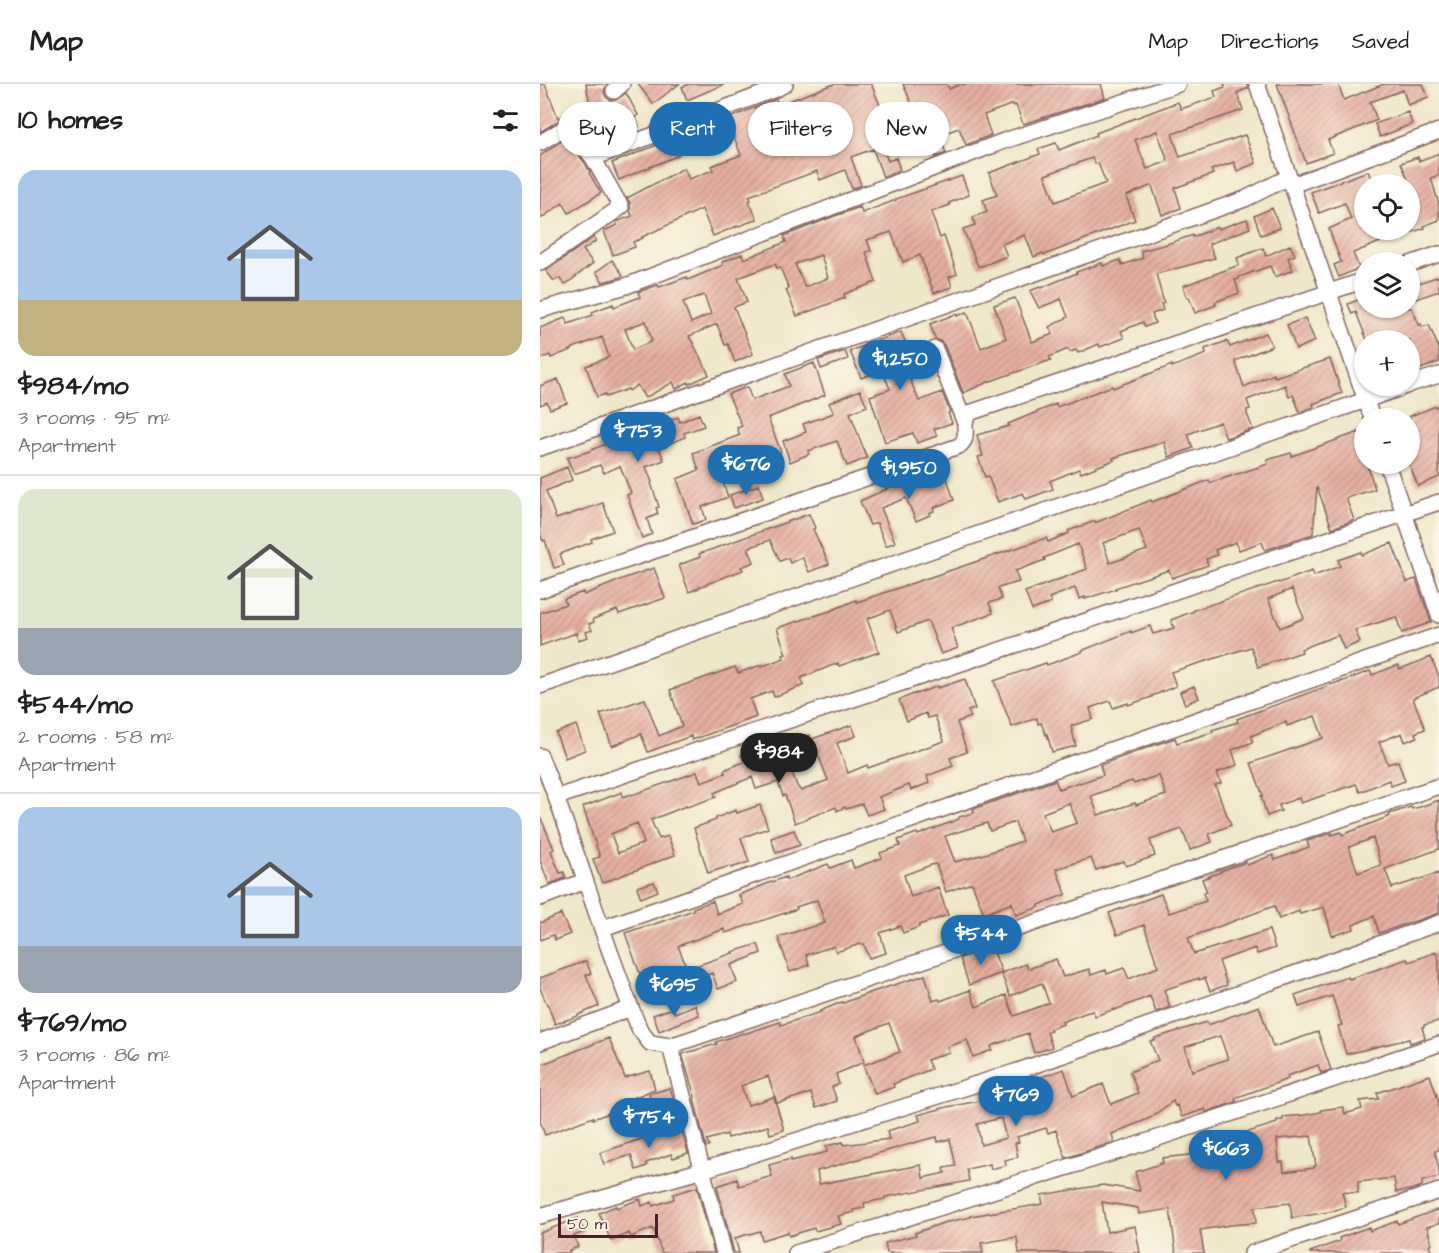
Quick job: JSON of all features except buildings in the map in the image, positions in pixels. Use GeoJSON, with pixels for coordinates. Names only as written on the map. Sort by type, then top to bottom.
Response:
{"type":"FeatureCollection","features":[{"type":"Feature","properties":{"kind":"street"},"geometry":{"type":"LineString","coordinates":[[593,158],[785,84]]}},
{"type":"Feature","properties":{"kind":"street"},"geometry":{"type":"LineString","coordinates":[[540,310],[626,286],[1004,141],[1178,84]]}},
{"type":"Feature","properties":{"kind":"street"},"geometry":{"type":"LineString","coordinates":[[1257,84],[1368,408]]}},
{"type":"Feature","properties":{"kind":"street"},"geometry":{"type":"LineString","coordinates":[[540,143],[570,125],[593,158],[621,207],[540,263]]}},
{"type":"Feature","properties":{"kind":"street"},"geometry":{"type":"LineString","coordinates":[[540,448],[1245,199],[1290,181],[1439,131]]}},
{"type":"Feature","properties":{"kind":"street"},"geometry":{"type":"LineString","coordinates":[[1420,261],[1439,254]]}},
{"type":"Feature","properties":{"kind":"street"},"geometry":{"type":"LineString","coordinates":[[964,423],[972,412],[1354,284]]}},
{"type":"Feature","properties":{"kind":"street"},"geometry":{"type":"LineString","coordinates":[[540,590],[959,446],[964,442],[966,436],[964,423],[935,349]]}},
{"type":"Feature","properties":{"kind":"street"},"geometry":{"type":"LineString","coordinates":[[1420,381],[1439,375]]}},
{"type":"Feature","properties":{"kind":"street"},"geometry":{"type":"LineString","coordinates":[[540,686],[1374,396]]}},
{"type":"Feature","properties":{"kind":"street"},"geometry":{"type":"LineString","coordinates":[[1390,474],[1439,615]]}},
{"type":"Feature","properties":{"kind":"street"},"geometry":{"type":"LineString","coordinates":[[556,796],[938,671],[1439,502]]}},
{"type":"Feature","properties":{"kind":"street"},"geometry":{"type":"LineString","coordinates":[[603,928],[1439,635]]}},
{"type":"Feature","properties":{"kind":"street"},"geometry":{"type":"LineString","coordinates":[[540,756],[640,1030],[650,1043],[670,1046],[1439,786]]}},
{"type":"Feature","properties":{"kind":"street"},"geometry":{"type":"LineString","coordinates":[[540,898],[585,881]]}},
{"type":"Feature","properties":{"kind":"street"},"geometry":{"type":"LineString","coordinates":[[540,1216],[703,1170],[1015,1072],[1439,923]]}},
{"type":"Feature","properties":{"kind":"street"},"geometry":{"type":"LineString","coordinates":[[540,1042],[631,1008]]}},
{"type":"Feature","properties":{"kind":"street"},"geometry":{"type":"LineString","coordinates":[[796,1253],[1119,1151],[1439,1044]]}},
{"type":"Feature","properties":{"kind":"street"},"geometry":{"type":"LineString","coordinates":[[670,1046],[724,1253]]}},
{"type":"Feature","properties":{"kind":"street"},"geometry":{"type":"LineString","coordinates":[[1252,1253],[1439,1191]]}}]}
